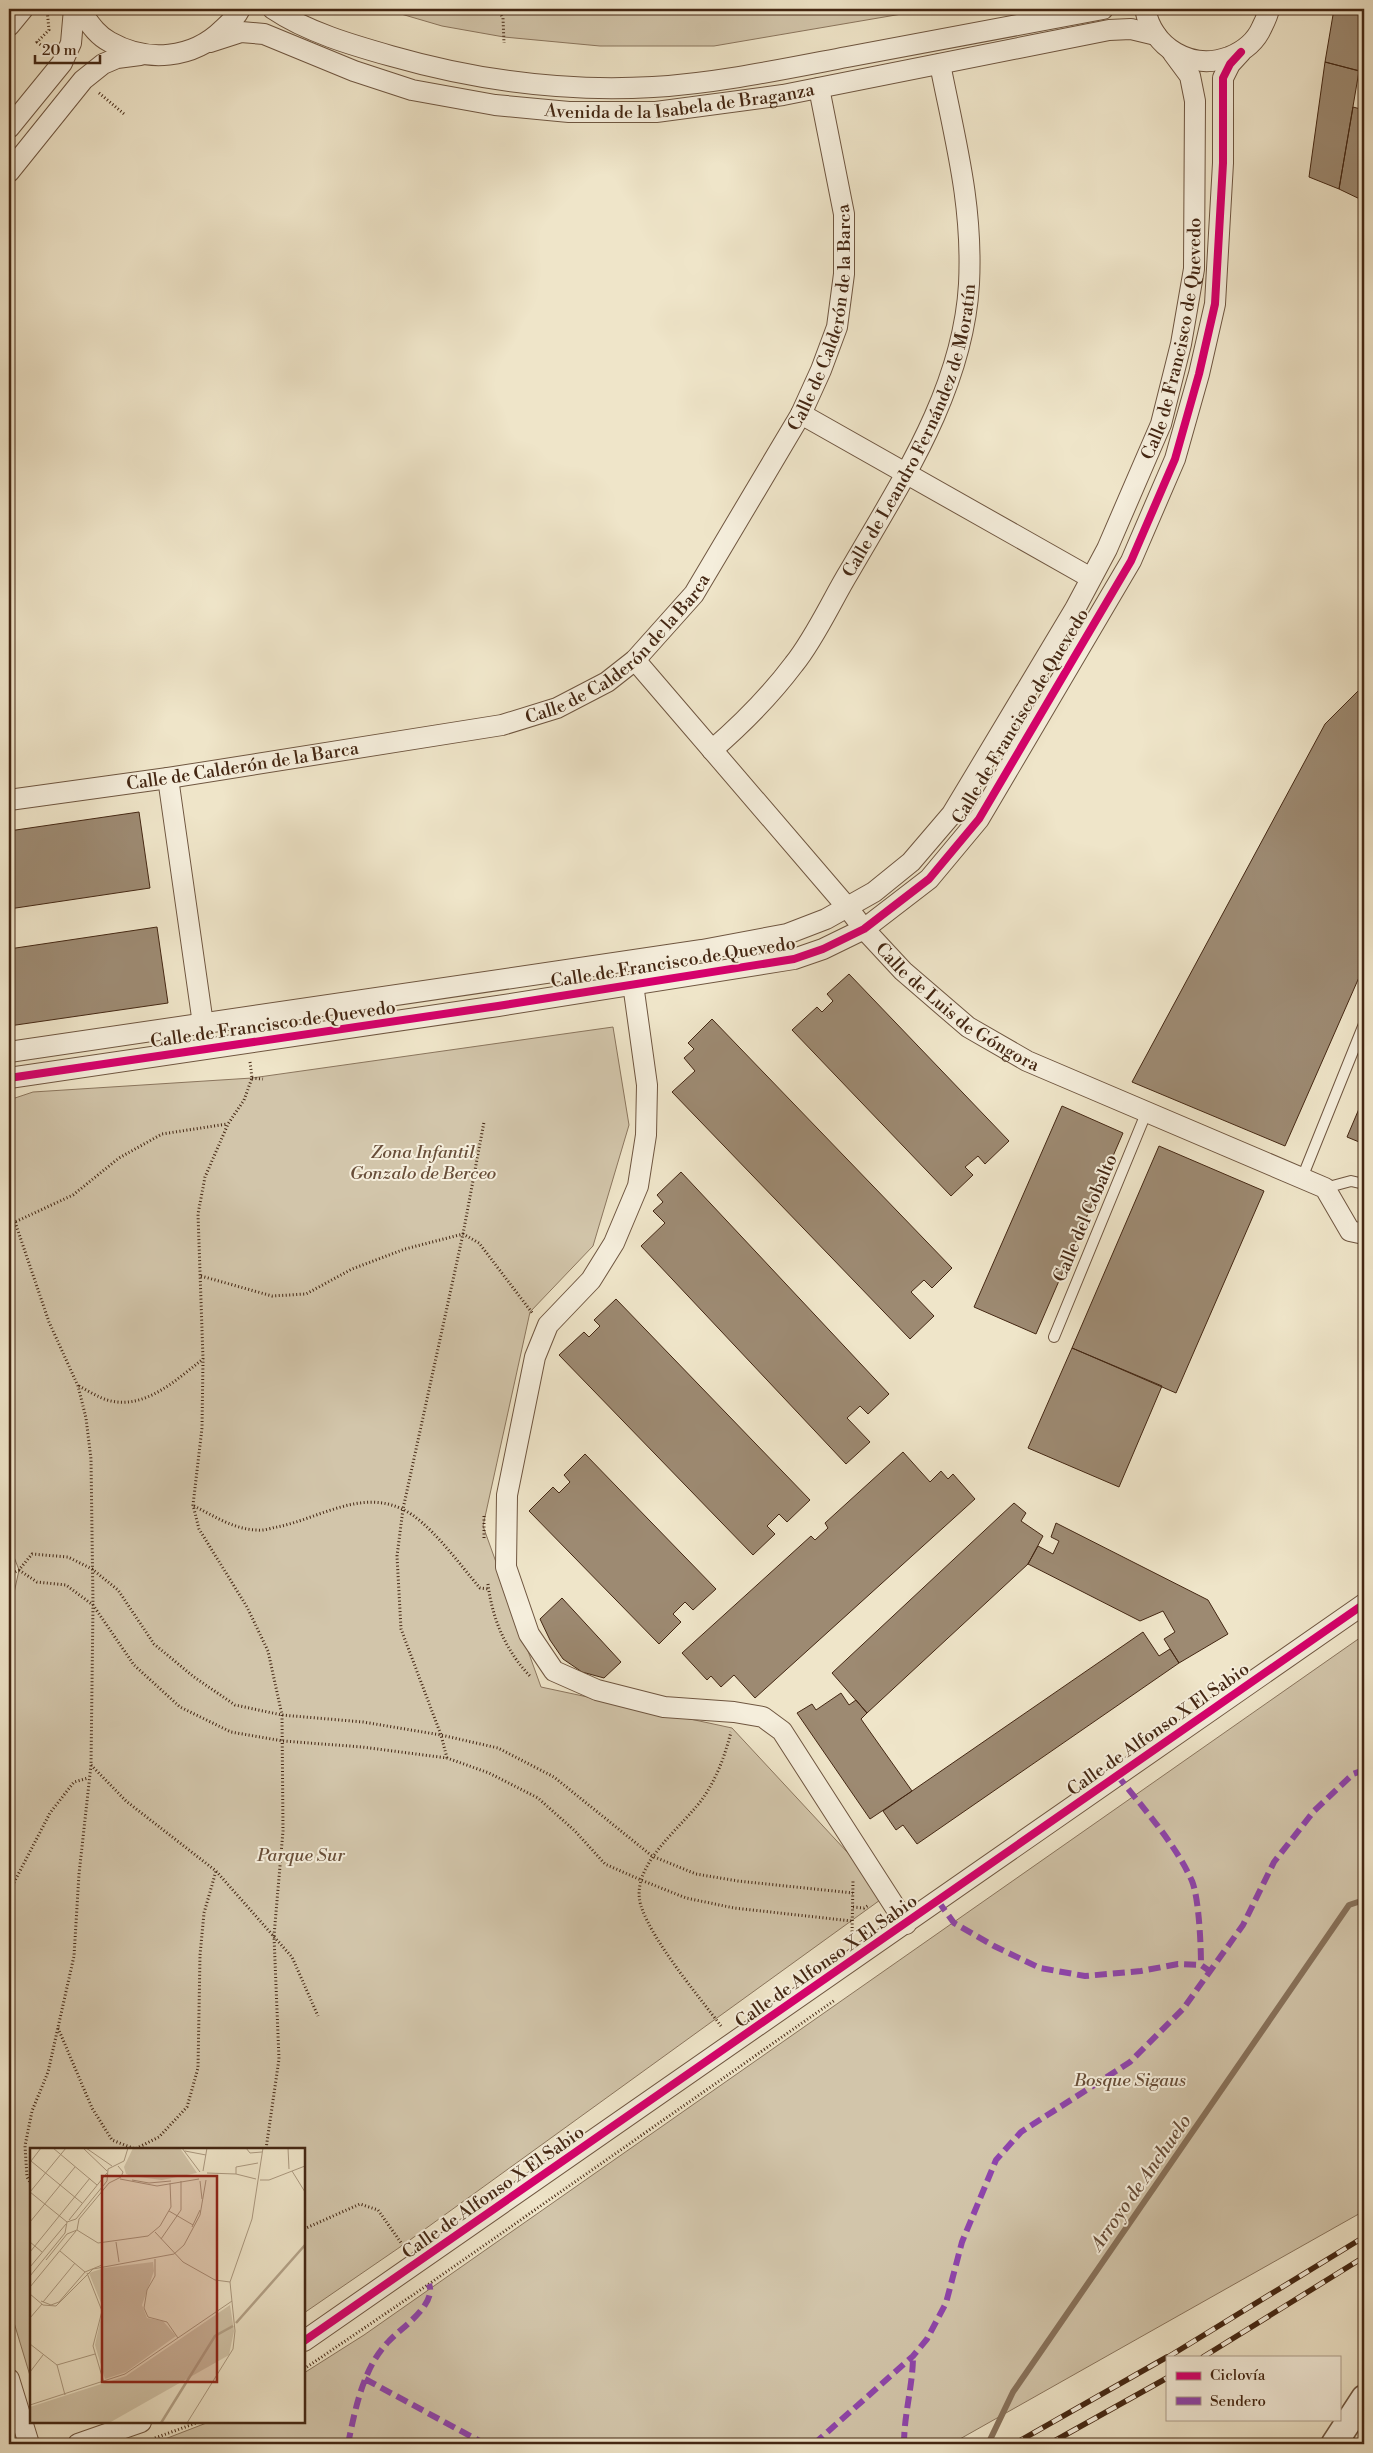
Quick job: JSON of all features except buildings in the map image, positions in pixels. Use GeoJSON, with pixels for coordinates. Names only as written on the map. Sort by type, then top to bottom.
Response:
{"type":"FeatureCollection","features":[{"type":"Feature","properties":{"kind":"street"},"geometry":{"type":"LineString","coordinates":[[9,26],[23,9]]}},
{"type":"Feature","properties":{"kind":"street"},"geometry":{"type":"LineString","coordinates":[[9,128],[62,63],[71,43],[74,9]]}},
{"type":"Feature","properties":{"kind":"street"},"geometry":{"type":"LineString","coordinates":[[79,9],[93,29],[109,42],[142,55]]}},
{"type":"Feature","properties":{"kind":"street"},"geometry":{"type":"LineString","coordinates":[[210,42],[237,16],[240,9]]}},
{"type":"Feature","properties":{"kind":"street","name":"Avenida de la Isabela de Braganza"},"geometry":{"type":"LineString","coordinates":[[273,9],[287,19],[360,47],[417,63],[509,80],[568,86],[653,86],[778,70],[1103,9]]}},
{"type":"Feature","properties":{"kind":"street"},"geometry":{"type":"LineString","coordinates":[[1145,9],[1149,25],[1156,35]]}},
{"type":"Feature","properties":{"kind":"street"},"geometry":{"type":"LineString","coordinates":[[1173,53],[1195,62],[1217,62],[1241,52],[1259,35],[1269,9]]}},
{"type":"Feature","properties":{"kind":"street","name":"Avenida de la Isabela de Braganza"},"geometry":{"type":"LineString","coordinates":[[142,55],[174,55],[241,32],[264,34],[354,71],[412,90],[495,105],[568,112],[656,112],[728,104],[819,88],[1108,30],[1131,29],[1156,35]]}},
{"type":"Feature","properties":{"kind":"street","name":"Calle de Francisco de Quevedo"},"geometry":{"type":"LineString","coordinates":[[9,1052],[702,950],[787,934],[826,919],[874,892],[911,862],[952,814],[1075,608],[1107,549],[1161,424],[1181,344],[1194,270],[1195,101],[1190,76],[1173,53],[1162,44],[1156,35]]}},
{"type":"Feature","properties":{"kind":"street","name":"Calle de Francisco de Quevedo"},"geometry":{"type":"LineString","coordinates":[[9,1078],[794,959],[823,949],[864,929],[929,879],[979,819],[1131,561],[1175,459],[1199,374],[1215,304],[1223,163],[1223,78],[1230,64],[1241,52]]}},
{"type":"Feature","properties":{"kind":"street"},"geometry":{"type":"LineString","coordinates":[[9,172],[83,80],[103,64],[117,58],[142,55]]}},
{"type":"Feature","properties":{"kind":"street","name":"Calle de Leandro Fernández de Moratín"},"geometry":{"type":"LineString","coordinates":[[712,750],[739,726],[796,663],[906,474],[942,402],[964,328],[969,284],[969,216],[961,157],[940,64]]}},
{"type":"Feature","properties":{"kind":"street","name":"Calle de Calderón de la Barca"},"geometry":{"type":"LineString","coordinates":[[9,800],[168,778],[502,725],[557,708],[606,682],[635,660],[694,594],[801,414],[821,370],[837,327],[844,274],[844,214],[819,88]]}},
{"type":"Feature","properties":{"kind":"street"},"geometry":{"type":"LineString","coordinates":[[801,414],[1090,578]]}},
{"type":"Feature","properties":{"kind":"street","name":"Calle de Luis de Góngora"},"geometry":{"type":"LineString","coordinates":[[635,660],[864,929],[903,971],[968,1027],[1027,1061],[1325,1188]]}},
{"type":"Feature","properties":{"kind":"street"},"geometry":{"type":"LineString","coordinates":[[168,778],[203,1024]]}},
{"type":"Feature","properties":{"kind":"street"},"geometry":{"type":"LineString","coordinates":[[633,984],[647,1085],[646,1135],[638,1186],[614,1243],[591,1280],[548,1325],[535,1357],[507,1495],[506,1567],[529,1634],[554,1671],[596,1690],[664,1707],[734,1712],[763,1717],[782,1731],[906,1924]]}},
{"type":"Feature","properties":{"kind":"street"},"geometry":{"type":"LineString","coordinates":[[1325,1188],[1350,1231],[1364,1234]]}},
{"type":"Feature","properties":{"kind":"street","name":"Calle de Alfonso X El Sabio"},"geometry":{"type":"LineString","coordinates":[[305,2340],[1364,1604]]}},
{"type":"Feature","properties":{"kind":"street"},"geometry":{"type":"LineString","coordinates":[[9,2379],[29,2444]]}},
{"type":"Feature","properties":{"kind":"street"},"geometry":{"type":"LineString","coordinates":[[1334,2444],[1364,2398]]}},
{"type":"Feature","properties":{"kind":"street"},"geometry":{"type":"LineString","coordinates":[[78,2444],[138,2423]]}},
{"type":"Feature","properties":{"kind":"lane"},"geometry":{"type":"LineString","coordinates":[[1302,1178],[1364,1024]]}},
{"type":"Feature","properties":{"kind":"lane","name":"Calle del Cobalto"},"geometry":{"type":"LineString","coordinates":[[1054,1337],[1147,1111]]}},
{"type":"Feature","properties":{"kind":"lane"},"geometry":{"type":"LineString","coordinates":[[1325,1188],[1351,1181],[1364,1184]]}},
{"type":"Feature","properties":{"kind":"path"},"geometry":{"type":"LineString","coordinates":[[498,9],[503,18],[504,43]]}},
{"type":"Feature","properties":{"kind":"path"},"geometry":{"type":"LineString","coordinates":[[263,1079],[252,1078],[244,1100],[228,1124],[205,1177],[198,1214],[203,1359],[202,1428],[193,1506],[199,1529],[247,1607],[268,1651],[282,1715],[283,1831],[274,1936],[279,2059],[266,2148]]}},
{"type":"Feature","properties":{"kind":"path"},"geometry":{"type":"LineString","coordinates":[[447,1758],[441,1735],[401,1628],[397,1556],[403,1509],[463,1234],[484,1122]]}},
{"type":"Feature","properties":{"kind":"path"},"geometry":{"type":"LineString","coordinates":[[9,1223],[74,1196],[119,1158],[162,1134],[228,1124]]}},
{"type":"Feature","properties":{"kind":"path"},"geometry":{"type":"LineString","coordinates":[[15,1222],[49,1322],[78,1386],[86,1418],[91,1459],[93,1605],[91,1765],[88,1778],[74,1956],[48,2072],[32,2111],[25,2146],[27,2177],[30,2182]]}},
{"type":"Feature","properties":{"kind":"path"},"geometry":{"type":"LineString","coordinates":[[201,1276],[272,1296],[306,1294],[352,1269],[396,1252],[463,1234],[479,1243],[530,1312],[548,1325]]}},
{"type":"Feature","properties":{"kind":"path"},"geometry":{"type":"LineString","coordinates":[[527,1320],[530,1312]]}},
{"type":"Feature","properties":{"kind":"path"},"geometry":{"type":"LineString","coordinates":[[78,1386],[108,1400],[136,1402],[165,1389],[203,1359]]}},
{"type":"Feature","properties":{"kind":"path"},"geometry":{"type":"LineString","coordinates":[[193,1506],[230,1524],[258,1530],[298,1523],[350,1504],[376,1501],[403,1509],[431,1532],[480,1588],[489,1589]]}},
{"type":"Feature","properties":{"kind":"path"},"geometry":{"type":"LineString","coordinates":[[484,1509],[484,1546]]}},
{"type":"Feature","properties":{"kind":"path"},"geometry":{"type":"LineString","coordinates":[[9,1575],[19,1570],[32,1554],[68,1557],[92,1569],[118,1590],[154,1644],[194,1677],[235,1706],[282,1715],[363,1722],[441,1735],[498,1748],[554,1777],[652,1856],[704,1875],[738,1881],[853,1893]]}},
{"type":"Feature","properties":{"kind":"path"},"geometry":{"type":"LineString","coordinates":[[19,1570],[37,1582],[66,1585],[93,1605],[134,1665],[180,1707],[231,1732],[283,1741],[362,1747],[447,1758],[489,1773],[538,1798],[576,1831],[605,1864],[641,1880],[686,1898],[734,1908],[852,1921]]}},
{"type":"Feature","properties":{"kind":"path"},"geometry":{"type":"LineString","coordinates":[[488,1581],[501,1634],[522,1668],[535,1681]]}},
{"type":"Feature","properties":{"kind":"path"},"geometry":{"type":"LineString","coordinates":[[721,2027],[658,1939],[640,1904],[641,1880],[652,1856],[704,1796],[724,1761],[732,1728],[724,1728]]}},
{"type":"Feature","properties":{"kind":"path"},"geometry":{"type":"LineString","coordinates":[[91,1765],[126,1801],[216,1871],[292,1957],[318,2016]]}},
{"type":"Feature","properties":{"kind":"path"},"geometry":{"type":"LineString","coordinates":[[9,1892],[50,1813],[74,1782],[88,1778]]}},
{"type":"Feature","properties":{"kind":"path"},"geometry":{"type":"LineString","coordinates":[[137,2148],[159,2138],[188,2107],[198,2068],[200,1955],[204,1913],[216,1871]]}},
{"type":"Feature","properties":{"kind":"path"},"geometry":{"type":"LineString","coordinates":[[848,1874],[854,1882],[851,1939]]}},
{"type":"Feature","properties":{"kind":"path"},"geometry":{"type":"LineString","coordinates":[[305,2368],[429,2284],[838,1998]]}},
{"type":"Feature","properties":{"kind":"path"},"geometry":{"type":"LineString","coordinates":[[58,2027],[92,2108],[112,2140],[132,2148]]}},
{"type":"Feature","properties":{"kind":"path"},"geometry":{"type":"LineString","coordinates":[[305,2229],[360,2204],[378,2210],[404,2247]]}},
{"type":"Feature","properties":{"kind":"path"},"geometry":{"type":"LineString","coordinates":[[147,2441],[196,2423]]}},
{"type":"Feature","properties":{"kind":"green space"},"geometry":{"type":"Polygon","coordinates":[[[384,9],[931,9],[714,46],[600,46],[504,37],[442,26],[384,9]]]}},
{"type":"Feature","properties":{"kind":"green space","name":"Parque Sur"},"geometry":{"type":"Polygon","coordinates":[[[613,1027],[629,1125],[593,1246],[530,1312],[483,1526],[541,1687],[732,1728],[887,1895],[403,2245],[305,2312],[305,2148],[30,2148],[30,2376],[9,2306],[9,1616],[19,1570],[9,1544],[9,1100],[33,1092],[252,1078],[613,1027]]]}},
{"type":"Feature","properties":{"kind":"green space","name":"Bosque Sigaus"},"geometry":{"type":"Polygon","coordinates":[[[1364,1635],[1364,2211],[951,2444],[152,2444],[206,2423],[305,2423],[305,2372],[364,2335],[1364,1635]]]}},
{"type":"Feature","properties":{"kind":"waterway","name":"Arroyo de Anchuelo"},"geometry":{"type":"LineString","coordinates":[[988,2444],[1013,2392],[1349,1905],[1364,1900]]}},
{"type":"Feature","properties":{"kind":"railway"},"geometry":{"type":"LineString","coordinates":[[1170,2356],[1364,2237]]}},
{"type":"Feature","properties":{"kind":"railway"},"geometry":{"type":"LineString","coordinates":[[1205,2356],[1364,2257]]}},
{"type":"Feature","properties":{"kind":"railway"},"geometry":{"type":"LineString","coordinates":[[1014,2444],[1166,2358]]}},
{"type":"Feature","properties":{"kind":"railway"},"geometry":{"type":"LineString","coordinates":[[1049,2444],[1166,2379]]}},
{"type":"Feature","properties":{"kind":"marked path"},"geometry":{"type":"LineString","coordinates":[[814,2444],[913,2356],[927,2339],[946,2303],[962,2242],[996,2160],[1021,2132],[1130,2062],[1183,2009],[1243,1925],[1274,1862],[1314,1811],[1353,1774],[1364,1770]]}},
{"type":"Feature","properties":{"kind":"marked path"},"geometry":{"type":"LineString","coordinates":[[1117,1775],[1168,1839],[1192,1881],[1198,1910],[1201,1965]]}},
{"type":"Feature","properties":{"kind":"marked path"},"geometry":{"type":"LineString","coordinates":[[938,1901],[954,1923],[994,1946],[1040,1968],[1085,1976],[1141,1971],[1178,1964],[1201,1965],[1211,1972]]}},
{"type":"Feature","properties":{"kind":"marked path"},"geometry":{"type":"LineString","coordinates":[[348,2444],[366,2376],[380,2351],[423,2308],[428,2300],[429,2284]]}},
{"type":"Feature","properties":{"kind":"marked path"},"geometry":{"type":"LineString","coordinates":[[904,2444],[913,2356]]}},
{"type":"Feature","properties":{"kind":"marked path"},"geometry":{"type":"LineString","coordinates":[[365,2379],[485,2444]]}},
{"type":"Feature","properties":{"kind":"cycle path"},"geometry":{"type":"LineString","coordinates":[[9,1078],[498,1006],[794,959],[823,949],[864,929],[929,879],[979,819],[1131,561],[1175,459],[1199,374],[1215,304],[1223,163],[1223,78],[1230,64],[1241,52]]}},
{"type":"Feature","properties":{"kind":"cycle path"},"geometry":{"type":"LineString","coordinates":[[305,2340],[1364,1604]]}},
{"type":"Feature","properties":{"kind":"park label","name":"Zona Infantil Gonzalo de Berceo"},"geometry":{"type":"Point","coordinates":[423,1162]}}]}
